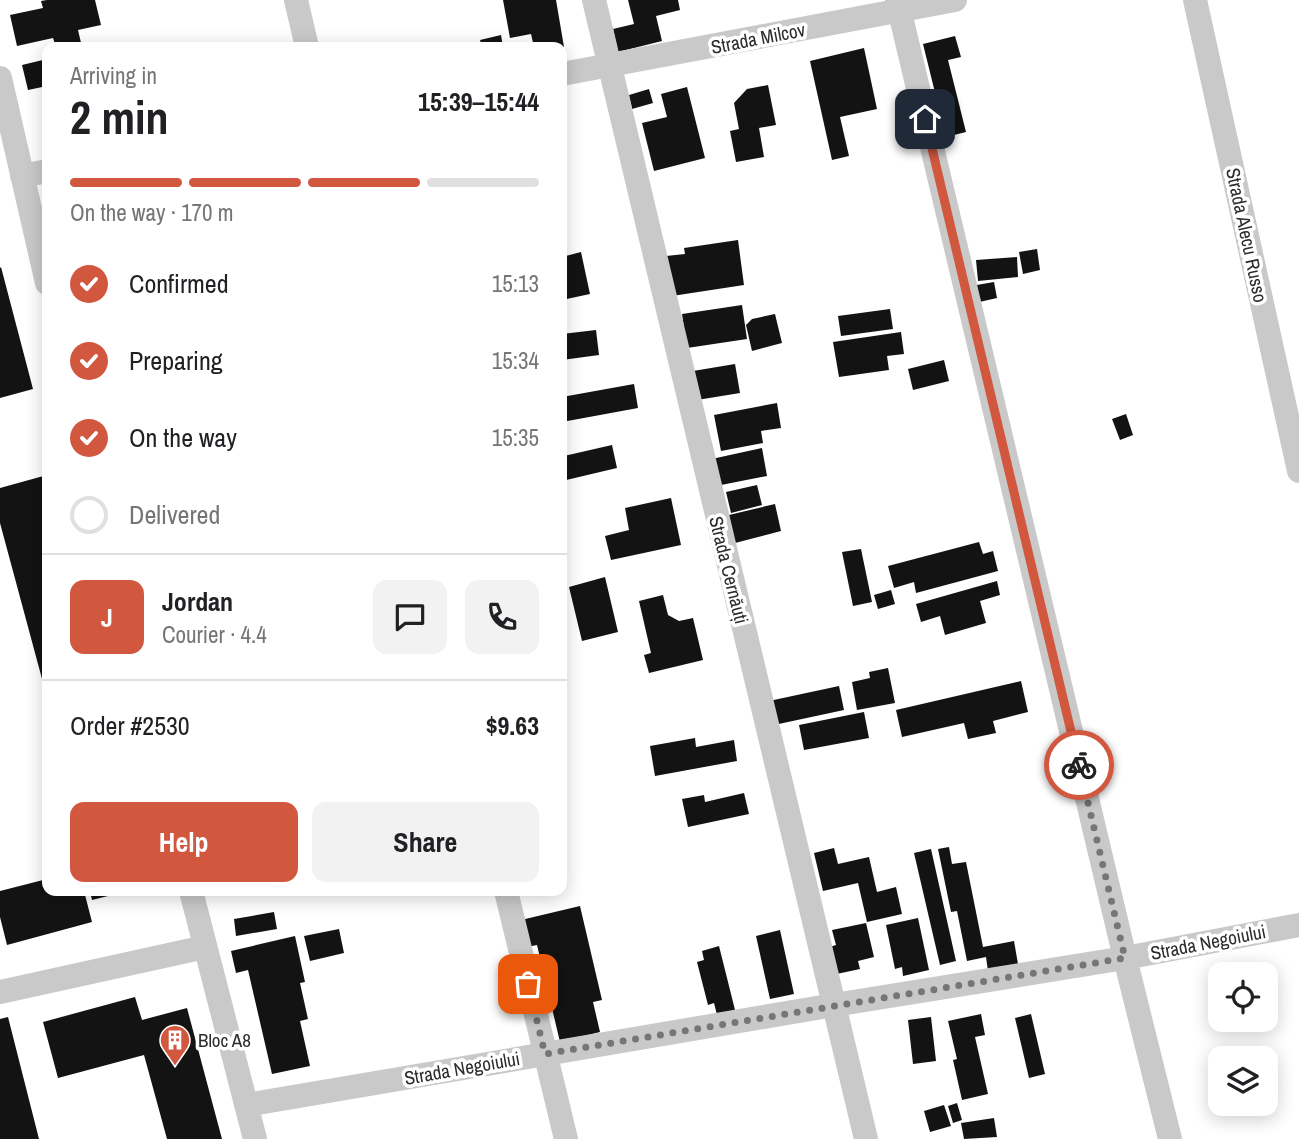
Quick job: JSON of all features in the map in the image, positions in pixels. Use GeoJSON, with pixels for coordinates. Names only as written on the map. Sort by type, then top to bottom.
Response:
{"type":"FeatureCollection","features":[{"type":"Feature","properties":{"kind":"street"},"geometry":{"type":"LineString","coordinates":[[296,0],[306,42]]}},
{"type":"Feature","properties":{"kind":"street","name":"Strada Cernăuți"},"geometry":{"type":"LineString","coordinates":[[594,0],[866,1139]]}},
{"type":"Feature","properties":{"kind":"street","name":"Strada Milcov"},"geometry":{"type":"LineString","coordinates":[[567,73],[898,5],[955,0]]}},
{"type":"Feature","properties":{"kind":"street","name":"Strada Alecu Russo"},"geometry":{"type":"LineString","coordinates":[[1195,0],[1299,471]]}},
{"type":"Feature","properties":{"kind":"street"},"geometry":{"type":"LineString","coordinates":[[898,5],[1170,1139]]}},
{"type":"Feature","properties":{"kind":"street"},"geometry":{"type":"LineString","coordinates":[[0,78],[42,262]]}},
{"type":"Feature","properties":{"kind":"street"},"geometry":{"type":"LineString","coordinates":[[22,176],[42,172]]}},
{"type":"Feature","properties":{"kind":"street"},"geometry":{"type":"LineString","coordinates":[[192,896],[255,1139]]}},
{"type":"Feature","properties":{"kind":"street"},"geometry":{"type":"LineString","coordinates":[[507,896],[566,1139]]}},
{"type":"Feature","properties":{"kind":"street","name":"Strada Negoiului"},"geometry":{"type":"LineString","coordinates":[[246,1105],[1125,958],[1299,925]]}},
{"type":"Feature","properties":{"kind":"street"},"geometry":{"type":"LineString","coordinates":[[0,992],[205,947]]}},
{"type":"Feature","properties":{"kind":"building"},"geometry":{"type":"Polygon","coordinates":[[[95,0],[101,25],[78,30],[81,42],[54,42],[53,38],[17,46],[10,15],[43,8],[41,1],[95,0]]]}},
{"type":"Feature","properties":{"kind":"building"},"geometry":{"type":"Polygon","coordinates":[[[503,0],[556,0],[563,42],[533,42],[531,34],[510,38],[503,0]]]}},
{"type":"Feature","properties":{"kind":"building"},"geometry":{"type":"Polygon","coordinates":[[[628,0],[678,0],[680,10],[656,16],[662,41],[618,52],[613,29],[634,24],[628,0]]]}},
{"type":"Feature","properties":{"kind":"building"},"geometry":{"type":"Polygon","coordinates":[[[501,35],[502,42],[481,42],[501,35]]]}},
{"type":"Feature","properties":{"kind":"building"},"geometry":{"type":"Polygon","coordinates":[[[955,36],[961,57],[948,60],[966,132],[946,137],[923,44],[955,36]]]}},
{"type":"Feature","properties":{"kind":"building"},"geometry":{"type":"Polygon","coordinates":[[[864,48],[877,109],[840,117],[849,156],[832,160],[810,61],[864,48]]]}},
{"type":"Feature","properties":{"kind":"building"},"geometry":{"type":"Polygon","coordinates":[[[42,60],[42,87],[28,90],[22,65],[42,60]]]}},
{"type":"Feature","properties":{"kind":"building"},"geometry":{"type":"Polygon","coordinates":[[[768,85],[776,125],[759,128],[764,157],[736,162],[730,131],[739,129],[734,103],[747,89],[768,85]]]}},
{"type":"Feature","properties":{"kind":"building"},"geometry":{"type":"Polygon","coordinates":[[[687,87],[705,158],[654,171],[642,123],[667,117],[661,94],[687,87]]]}},
{"type":"Feature","properties":{"kind":"building"},"geometry":{"type":"Polygon","coordinates":[[[649,89],[653,103],[632,109],[629,95],[649,89]]]}},
{"type":"Feature","properties":{"kind":"building"},"geometry":{"type":"Polygon","coordinates":[[[738,240],[744,285],[672,296],[666,256],[685,254],[684,248],[738,240]]]}},
{"type":"Feature","properties":{"kind":"building"},"geometry":{"type":"Polygon","coordinates":[[[1037,249],[1040,270],[1023,274],[1019,252],[1037,249]]]}},
{"type":"Feature","properties":{"kind":"building"},"geometry":{"type":"Polygon","coordinates":[[[581,252],[590,294],[567,299],[567,256],[581,252]]]}},
{"type":"Feature","properties":{"kind":"building"},"geometry":{"type":"Polygon","coordinates":[[[1017,257],[1018,277],[978,281],[976,260],[1017,257]]]}},
{"type":"Feature","properties":{"kind":"building"},"geometry":{"type":"Polygon","coordinates":[[[0,268],[33,389],[0,398],[0,268]]]}},
{"type":"Feature","properties":{"kind":"building"},"geometry":{"type":"Polygon","coordinates":[[[994,282],[997,298],[975,303],[971,286],[994,282]]]}},
{"type":"Feature","properties":{"kind":"building"},"geometry":{"type":"Polygon","coordinates":[[[742,305],[747,339],[687,348],[682,314],[742,305]]]}},
{"type":"Feature","properties":{"kind":"building"},"geometry":{"type":"Polygon","coordinates":[[[890,309],[893,329],[841,336],[838,316],[890,309]]]}},
{"type":"Feature","properties":{"kind":"building"},"geometry":{"type":"Polygon","coordinates":[[[775,314],[782,343],[752,351],[746,325],[752,319],[775,314]]]}},
{"type":"Feature","properties":{"kind":"building"},"geometry":{"type":"Polygon","coordinates":[[[596,330],[599,355],[567,359],[567,333],[596,330]]]}},
{"type":"Feature","properties":{"kind":"building"},"geometry":{"type":"Polygon","coordinates":[[[901,332],[904,354],[887,356],[889,370],[839,377],[833,342],[901,332]]]}},
{"type":"Feature","properties":{"kind":"building"},"geometry":{"type":"Polygon","coordinates":[[[944,360],[949,381],[913,390],[908,369],[944,360]]]}},
{"type":"Feature","properties":{"kind":"building"},"geometry":{"type":"Polygon","coordinates":[[[735,364],[740,393],[691,401],[687,372],[735,364]]]}},
{"type":"Feature","properties":{"kind":"building"},"geometry":{"type":"Polygon","coordinates":[[[634,384],[638,408],[567,421],[567,396],[634,384]]]}},
{"type":"Feature","properties":{"kind":"building"},"geometry":{"type":"Polygon","coordinates":[[[777,403],[781,428],[761,431],[763,443],[721,451],[714,415],[777,403]]]}},
{"type":"Feature","properties":{"kind":"building"},"geometry":{"type":"Polygon","coordinates":[[[1126,414],[1133,435],[1120,440],[1112,419],[1126,414]]]}},
{"type":"Feature","properties":{"kind":"building"},"geometry":{"type":"Polygon","coordinates":[[[612,445],[617,468],[567,480],[567,455],[612,445]]]}},
{"type":"Feature","properties":{"kind":"building"},"geometry":{"type":"Polygon","coordinates":[[[762,448],[767,476],[721,485],[707,460],[762,448]]]}},
{"type":"Feature","properties":{"kind":"building"},"geometry":{"type":"Polygon","coordinates":[[[42,476],[42,679],[0,523],[0,488],[42,476]]]}},
{"type":"Feature","properties":{"kind":"building"},"geometry":{"type":"Polygon","coordinates":[[[757,485],[762,505],[731,513],[726,492],[757,485]]]}},
{"type":"Feature","properties":{"kind":"building"},"geometry":{"type":"Polygon","coordinates":[[[671,498],[681,545],[611,560],[605,536],[629,530],[625,508],[671,498]]]}},
{"type":"Feature","properties":{"kind":"building"},"geometry":{"type":"Polygon","coordinates":[[[775,504],[781,531],[735,543],[729,515],[775,504]]]}},
{"type":"Feature","properties":{"kind":"building"},"geometry":{"type":"Polygon","coordinates":[[[979,542],[983,554],[993,551],[998,571],[916,593],[914,582],[894,588],[888,566],[979,542]]]}},
{"type":"Feature","properties":{"kind":"building"},"geometry":{"type":"Polygon","coordinates":[[[861,549],[872,602],[853,606],[842,552],[861,549]]]}},
{"type":"Feature","properties":{"kind":"building"},"geometry":{"type":"Polygon","coordinates":[[[605,577],[618,632],[582,641],[569,587],[605,577]]]}},
{"type":"Feature","properties":{"kind":"building"},"geometry":{"type":"Polygon","coordinates":[[[997,581],[1000,595],[980,601],[986,623],[945,635],[940,616],[921,622],[916,604],[997,581]]]}},
{"type":"Feature","properties":{"kind":"building"},"geometry":{"type":"Polygon","coordinates":[[[891,590],[895,604],[878,609],[874,595],[891,590]]]}},
{"type":"Feature","properties":{"kind":"building"},"geometry":{"type":"Polygon","coordinates":[[[663,595],[668,615],[679,621],[693,618],[703,660],[649,673],[644,655],[651,653],[639,601],[663,595]]]}},
{"type":"Feature","properties":{"kind":"building"},"geometry":{"type":"Polygon","coordinates":[[[888,668],[895,703],[857,710],[852,682],[870,678],[869,672],[888,668]]]}},
{"type":"Feature","properties":{"kind":"building"},"geometry":{"type":"Polygon","coordinates":[[[1021,681],[1028,712],[993,721],[996,733],[968,739],[964,723],[902,737],[896,710],[1021,681]]]}},
{"type":"Feature","properties":{"kind":"building"},"geometry":{"type":"Polygon","coordinates":[[[839,686],[844,710],[774,725],[769,701],[839,686]]]}},
{"type":"Feature","properties":{"kind":"building"},"geometry":{"type":"Polygon","coordinates":[[[864,712],[869,738],[804,750],[799,725],[864,712]]]}},
{"type":"Feature","properties":{"kind":"building"},"geometry":{"type":"Polygon","coordinates":[[[695,738],[696,747],[734,740],[737,761],[655,776],[650,746],[695,738]]]}},
{"type":"Feature","properties":{"kind":"building"},"geometry":{"type":"Polygon","coordinates":[[[744,793],[749,814],[688,827],[682,799],[704,795],[705,802],[744,793]]]}},
{"type":"Feature","properties":{"kind":"building"},"geometry":{"type":"Polygon","coordinates":[[[949,847],[952,864],[966,862],[983,947],[1014,941],[1018,964],[988,971],[986,957],[967,961],[957,911],[951,912],[938,849],[949,847]]]}},
{"type":"Feature","properties":{"kind":"building"},"geometry":{"type":"Polygon","coordinates":[[[834,848],[838,864],[869,857],[877,892],[896,887],[902,914],[867,922],[858,883],[823,891],[814,853],[834,848]]]}},
{"type":"Feature","properties":{"kind":"building"},"geometry":{"type":"Polygon","coordinates":[[[931,849],[956,961],[940,965],[914,853],[931,849]]]}},
{"type":"Feature","properties":{"kind":"building"},"geometry":{"type":"Polygon","coordinates":[[[42,880],[42,896],[85,896],[92,922],[7,945],[0,917],[0,891],[42,880]]]}},
{"type":"Feature","properties":{"kind":"building"},"geometry":{"type":"Polygon","coordinates":[[[91,896],[108,896],[92,900],[91,896]]]}},
{"type":"Feature","properties":{"kind":"building"},"geometry":{"type":"Polygon","coordinates":[[[580,906],[602,1000],[593,1002],[600,1032],[560,1042],[537,945],[527,947],[521,920],[580,906]]]}},
{"type":"Feature","properties":{"kind":"building"},"geometry":{"type":"Polygon","coordinates":[[[274,912],[277,929],[236,936],[234,919],[274,912]]]}},
{"type":"Feature","properties":{"kind":"building"},"geometry":{"type":"Polygon","coordinates":[[[918,918],[929,970],[903,976],[902,967],[895,969],[886,925],[918,918]]]}},
{"type":"Feature","properties":{"kind":"building"},"geometry":{"type":"Polygon","coordinates":[[[866,923],[874,957],[858,961],[860,969],[832,975],[826,948],[836,945],[832,930],[866,923]]]}},
{"type":"Feature","properties":{"kind":"building"},"geometry":{"type":"Polygon","coordinates":[[[339,929],[344,953],[310,961],[304,936],[339,929]]]}},
{"type":"Feature","properties":{"kind":"building"},"geometry":{"type":"Polygon","coordinates":[[[780,930],[794,994],[770,999],[756,936],[780,930]]]}},
{"type":"Feature","properties":{"kind":"building"},"geometry":{"type":"Polygon","coordinates":[[[295,936],[305,982],[300,983],[308,1019],[300,1021],[310,1066],[272,1074],[248,970],[236,973],[231,951],[295,936]]]}},
{"type":"Feature","properties":{"kind":"building"},"geometry":{"type":"Polygon","coordinates":[[[719,946],[735,1010],[717,1015],[714,1003],[708,1005],[697,962],[704,960],[702,951],[719,946]]]}},
{"type":"Feature","properties":{"kind":"building","name":"Bloc A8"},"geometry":{"type":"Polygon","coordinates":[[[135,997],[142,1020],[187,1008],[222,1139],[167,1139],[144,1055],[58,1078],[43,1022],[135,997]]]}},
{"type":"Feature","properties":{"kind":"building"},"geometry":{"type":"Polygon","coordinates":[[[981,1014],[985,1035],[975,1037],[988,1094],[962,1100],[953,1060],[957,1059],[948,1021],[981,1014]]]}},
{"type":"Feature","properties":{"kind":"building"},"geometry":{"type":"Polygon","coordinates":[[[1031,1014],[1045,1074],[1029,1078],[1015,1018],[1031,1014]]]}},
{"type":"Feature","properties":{"kind":"building"},"geometry":{"type":"Polygon","coordinates":[[[8,1017],[39,1139],[0,1139],[0,1019],[8,1017]]]}},
{"type":"Feature","properties":{"kind":"building"},"geometry":{"type":"Polygon","coordinates":[[[931,1017],[936,1061],[913,1064],[908,1020],[931,1017]]]}},
{"type":"Feature","properties":{"kind":"building"},"geometry":{"type":"Polygon","coordinates":[[[957,1103],[962,1120],[953,1123],[948,1106],[957,1103]]]}},
{"type":"Feature","properties":{"kind":"building"},"geometry":{"type":"Polygon","coordinates":[[[944,1105],[951,1126],[930,1132],[924,1111],[944,1105]]]}},
{"type":"Feature","properties":{"kind":"building"},"geometry":{"type":"Polygon","coordinates":[[[994,1118],[997,1137],[964,1139],[961,1123],[994,1118]]]}},
{"type":"Feature","properties":{"kind":"way so far"},"geometry":{"type":"LineString","coordinates":[[528,984],[545,1054],[1125,958],[1079,765]]}},
{"type":"Feature","properties":{"kind":"place","name":"Bloc A8"},"geometry":{"type":"Point","coordinates":[175,1067]}},
{"type":"Feature","properties":{"kind":"route"},"geometry":{"type":"LineString","coordinates":[[925,119],[1079,765]]}}]}
